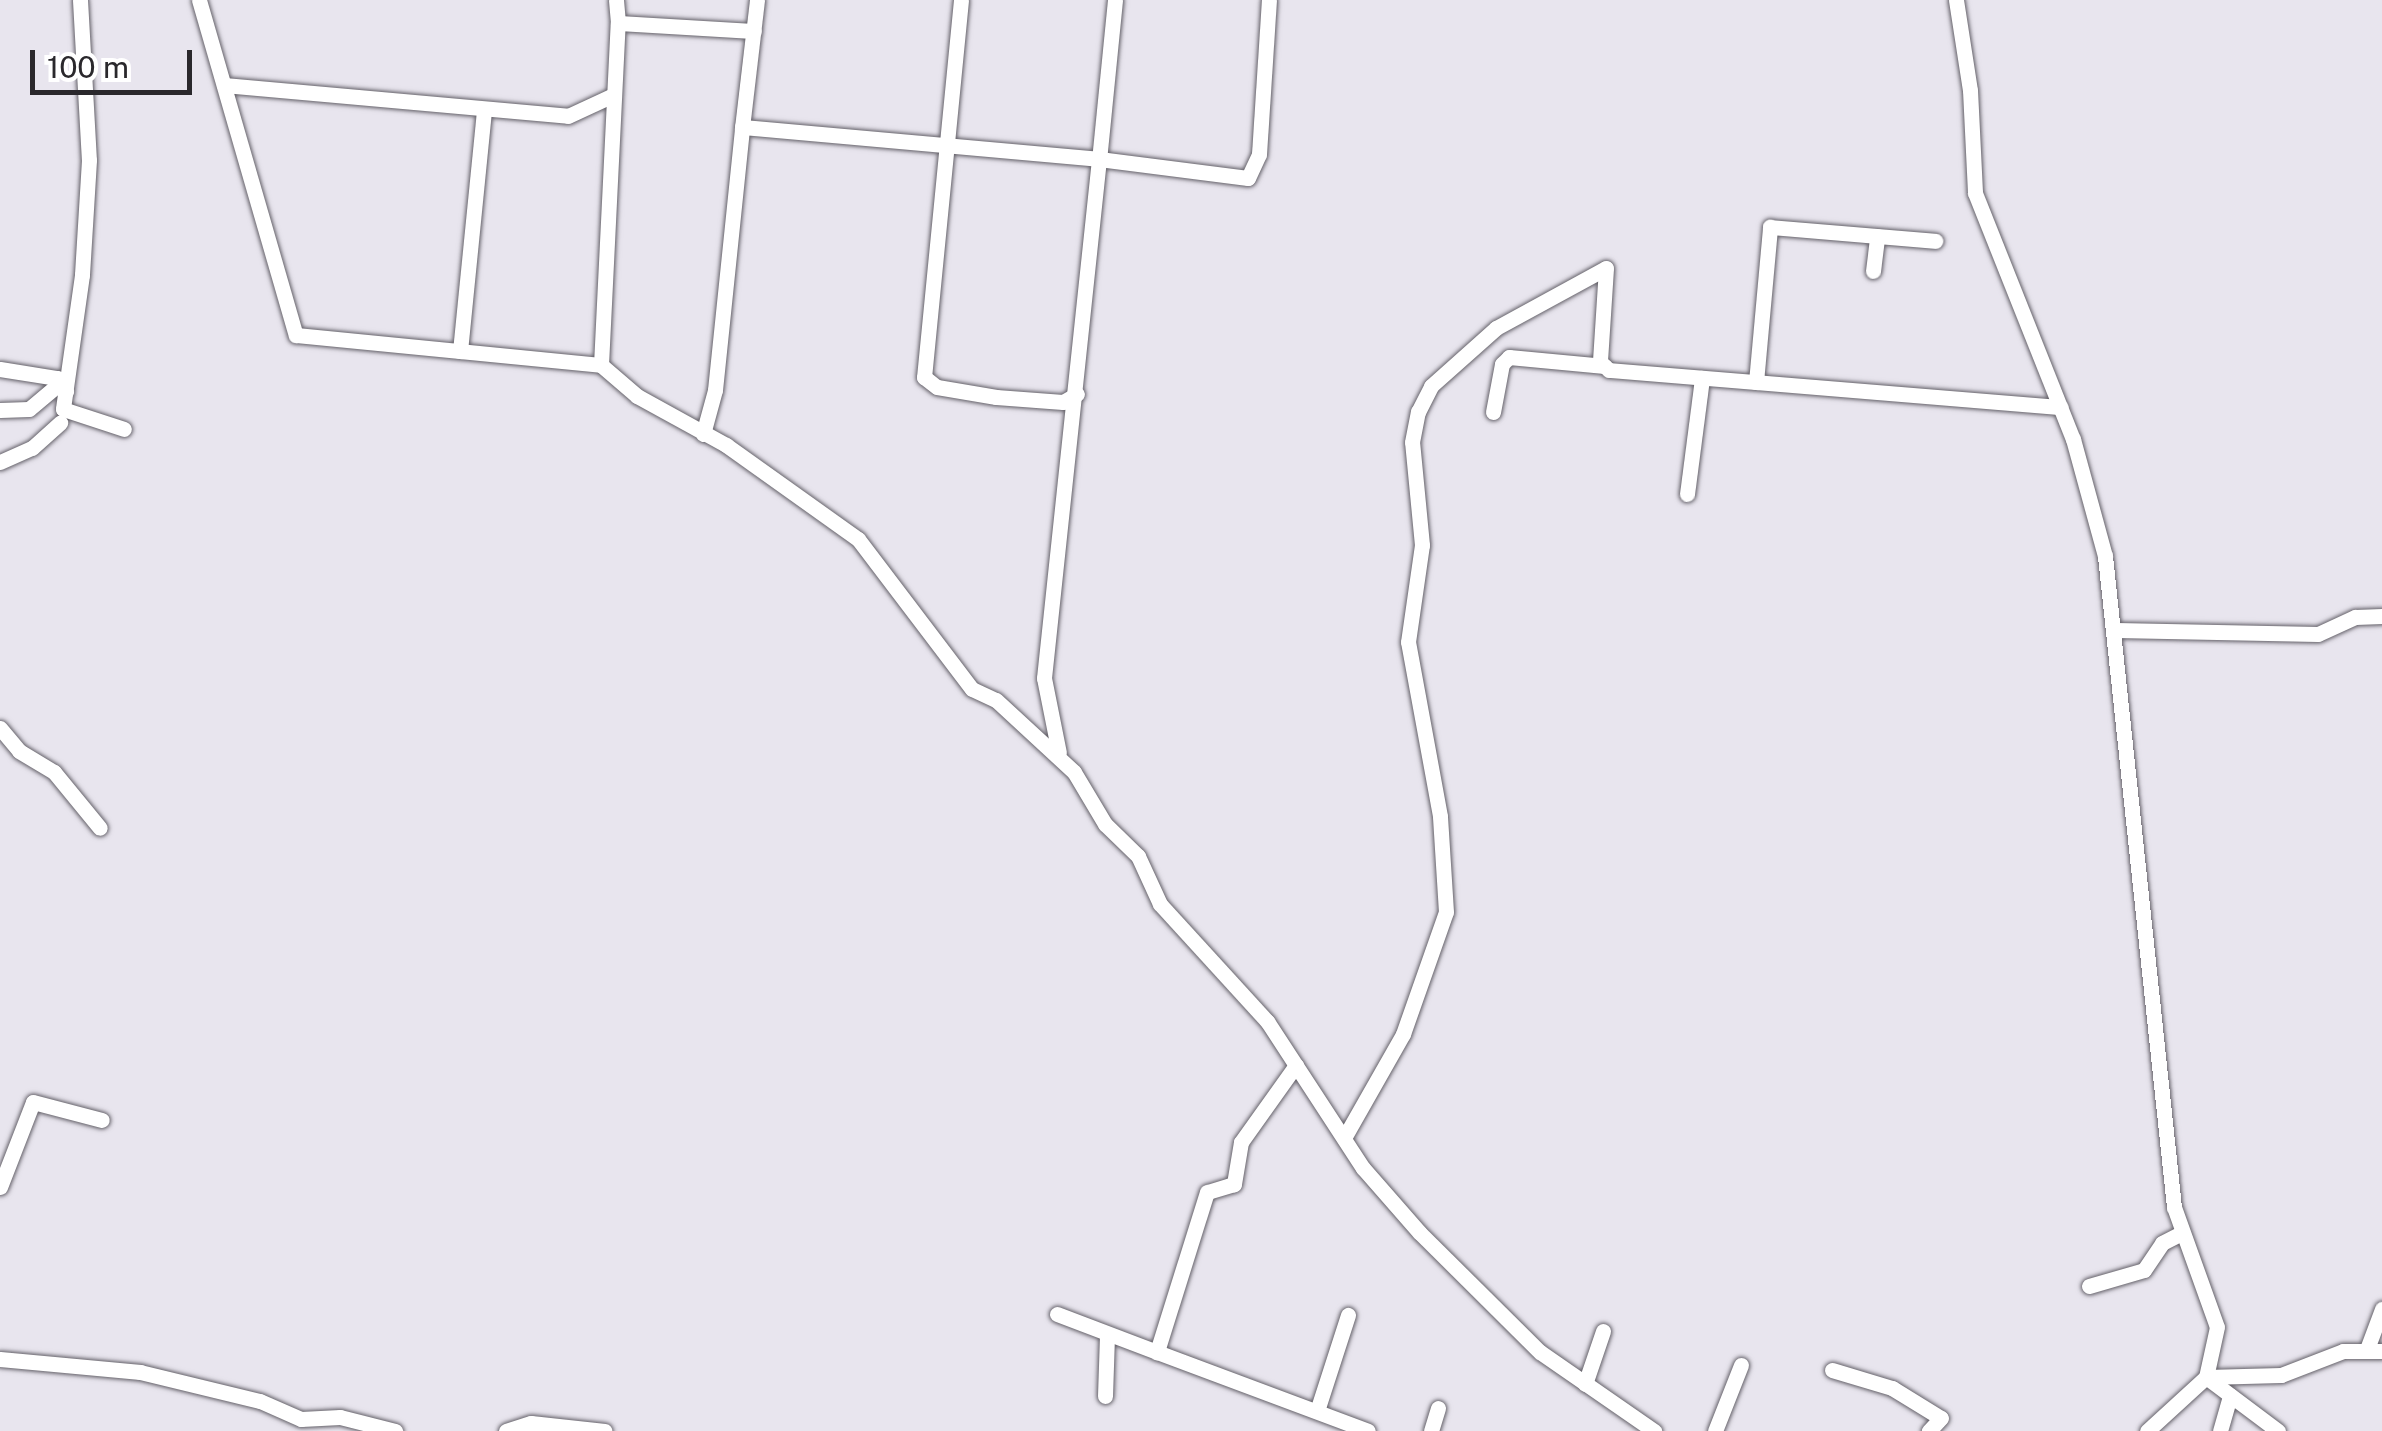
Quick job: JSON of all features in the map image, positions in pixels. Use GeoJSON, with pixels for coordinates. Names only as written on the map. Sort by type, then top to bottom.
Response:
{"type":"FeatureCollection","features":[{"type":"Feature","properties":{"kind":"street"},"geometry":{"type":"LineString","coordinates":[[80,0],[88,160],[63,409],[124,429]]}},
{"type":"Feature","properties":{"kind":"street"},"geometry":{"type":"LineString","coordinates":[[199,0],[296,335],[601,364],[636,396],[703,434],[858,539],[972,689],[996,700],[1060,757],[1104,824],[1138,856],[1160,904],[1242,990],[1344,1138],[1420,1233],[1509,1324],[1585,1384],[1654,1431]]}},
{"type":"Feature","properties":{"kind":"street"},"geometry":{"type":"LineString","coordinates":[[601,364],[616,0]]}},
{"type":"Feature","properties":{"kind":"street"},"geometry":{"type":"LineString","coordinates":[[703,434],[715,390],[757,0]]}},
{"type":"Feature","properties":{"kind":"street"},"geometry":{"type":"LineString","coordinates":[[961,0],[924,377],[937,387],[996,397],[1063,402],[1077,394]]}},
{"type":"Feature","properties":{"kind":"street"},"geometry":{"type":"LineString","coordinates":[[1060,757],[1044,678],[1077,394],[1115,0]]}},
{"type":"Feature","properties":{"kind":"street"},"geometry":{"type":"LineString","coordinates":[[742,127],[1100,159],[1248,178],[1259,154],[1269,0]]}},
{"type":"Feature","properties":{"kind":"street"},"geometry":{"type":"LineString","coordinates":[[1956,0],[1970,90],[1975,193],[2060,407],[2105,556],[2116,630],[2135,870],[2182,1233],[2216,1327],[2206,1376],[2146,1431]]}},
{"type":"Feature","properties":{"kind":"street"},"geometry":{"type":"LineString","coordinates":[[618,23],[754,30]]}},
{"type":"Feature","properties":{"kind":"street"},"geometry":{"type":"LineString","coordinates":[[224,85],[568,116],[611,96]]}},
{"type":"Feature","properties":{"kind":"street"},"geometry":{"type":"LineString","coordinates":[[460,351],[484,108]]}},
{"type":"Feature","properties":{"kind":"street"},"geometry":{"type":"LineString","coordinates":[[1756,382],[1770,227],[1935,241]]}},
{"type":"Feature","properties":{"kind":"street"},"geometry":{"type":"LineString","coordinates":[[1873,271],[1877,236]]}},
{"type":"Feature","properties":{"kind":"street"},"geometry":{"type":"LineString","coordinates":[[1344,1138],[1403,1034],[1446,912],[1440,816],[1408,642],[1422,545],[1412,442],[1418,412],[1431,386],[1496,328],[1606,268],[1604,366]]}},
{"type":"Feature","properties":{"kind":"street"},"geometry":{"type":"LineString","coordinates":[[1493,412],[1502,364],[1509,357],[1702,378],[2060,407]]}},
{"type":"Feature","properties":{"kind":"street"},"geometry":{"type":"LineString","coordinates":[[0,369],[14,366],[63,387]]}},
{"type":"Feature","properties":{"kind":"street"},"geometry":{"type":"LineString","coordinates":[[1687,494],[1702,378]]}},
{"type":"Feature","properties":{"kind":"street"},"geometry":{"type":"LineString","coordinates":[[0,410],[28,408],[63,387]]}},
{"type":"Feature","properties":{"kind":"street"},"geometry":{"type":"LineString","coordinates":[[0,462],[32,448],[60,423]]}},
{"type":"Feature","properties":{"kind":"street"},"geometry":{"type":"LineString","coordinates":[[2116,630],[2318,634],[2355,617],[2382,616]]}},
{"type":"Feature","properties":{"kind":"street"},"geometry":{"type":"LineString","coordinates":[[0,728],[19,752],[54,772],[100,828]]}},
{"type":"Feature","properties":{"kind":"street"},"geometry":{"type":"LineString","coordinates":[[1157,1352],[1207,1192],[1234,1184],[1242,1142],[1296,1064]]}},
{"type":"Feature","properties":{"kind":"street"},"geometry":{"type":"LineString","coordinates":[[0,1187],[33,1102],[102,1120]]}},
{"type":"Feature","properties":{"kind":"street"},"geometry":{"type":"LineString","coordinates":[[2089,1286],[2144,1270],[2162,1242],[2182,1233]]}},
{"type":"Feature","properties":{"kind":"street"},"geometry":{"type":"LineString","coordinates":[[2206,1376],[2281,1375],[2375,1350],[2382,1309]]}},
{"type":"Feature","properties":{"kind":"street"},"geometry":{"type":"LineString","coordinates":[[1057,1314],[1368,1431]]}},
{"type":"Feature","properties":{"kind":"street"},"geometry":{"type":"LineString","coordinates":[[1318,1411],[1348,1315]]}},
{"type":"Feature","properties":{"kind":"street"},"geometry":{"type":"LineString","coordinates":[[1585,1384],[1603,1331]]}},
{"type":"Feature","properties":{"kind":"street"},"geometry":{"type":"LineString","coordinates":[[1105,1396],[1107,1335]]}},
{"type":"Feature","properties":{"kind":"street"},"geometry":{"type":"LineString","coordinates":[[0,1359],[140,1372],[260,1400],[301,1418],[340,1418],[395,1431]]}},
{"type":"Feature","properties":{"kind":"street"},"geometry":{"type":"LineString","coordinates":[[1715,1431],[1741,1365]]}},
{"type":"Feature","properties":{"kind":"street"},"geometry":{"type":"LineString","coordinates":[[1832,1370],[1892,1388],[1941,1418],[1929,1431]]}},
{"type":"Feature","properties":{"kind":"street"},"geometry":{"type":"LineString","coordinates":[[2206,1376],[2278,1431]]}},
{"type":"Feature","properties":{"kind":"street"},"geometry":{"type":"LineString","coordinates":[[2220,1431],[2230,1395]]}},
{"type":"Feature","properties":{"kind":"street"},"geometry":{"type":"LineString","coordinates":[[1431,1431],[1438,1408]]}},
{"type":"Feature","properties":{"kind":"street"},"geometry":{"type":"LineString","coordinates":[[506,1431],[531,1423],[605,1431]]}}]}
